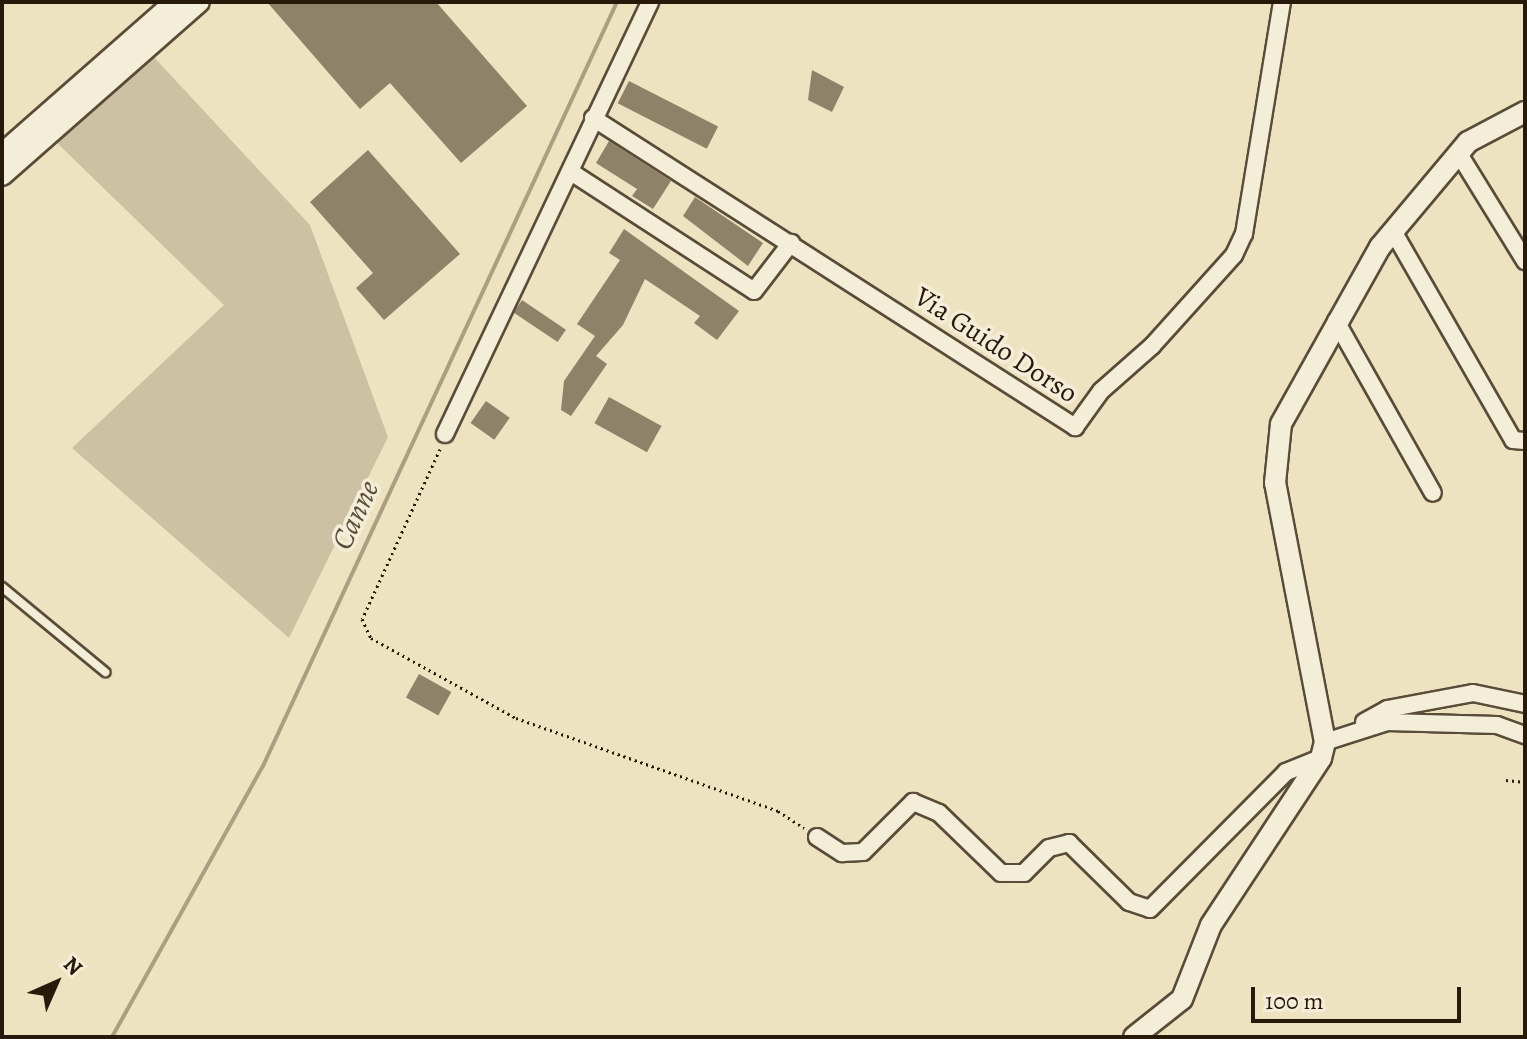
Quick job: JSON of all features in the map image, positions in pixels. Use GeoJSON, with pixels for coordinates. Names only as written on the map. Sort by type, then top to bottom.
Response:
{"type":"FeatureCollection","features":[{"type":"Feature","properties":{"kind":"street"},"geometry":{"type":"LineString","coordinates":[[2,154],[175,2]]}},
{"type":"Feature","properties":{"kind":"street"},"geometry":{"type":"LineString","coordinates":[[2,175],[199,2]]}},
{"type":"Feature","properties":{"kind":"street"},"geometry":{"type":"LineString","coordinates":[[445,434],[650,2]]}},
{"type":"Feature","properties":{"kind":"street","name":"Via Guido Dorso"},"geometry":{"type":"LineString","coordinates":[[593,118],[1075,427],[1101,391],[1152,346],[1234,255],[1282,2]]}},
{"type":"Feature","properties":{"kind":"street"},"geometry":{"type":"LineString","coordinates":[[1134,1037],[1182,999],[1211,925],[1323,750],[1274,453],[1299,384],[1393,231],[1459,154],[1492,125],[1525,112]]}},
{"type":"Feature","properties":{"kind":"street"},"geometry":{"type":"LineString","coordinates":[[1459,154],[1525,261]]}},
{"type":"Feature","properties":{"kind":"street"},"geometry":{"type":"LineString","coordinates":[[571,172],[754,291],[791,243]]}},
{"type":"Feature","properties":{"kind":"street"},"geometry":{"type":"LineString","coordinates":[[1393,231],[1513,440],[1525,441]]}},
{"type":"Feature","properties":{"kind":"street"},"geometry":{"type":"LineString","coordinates":[[1336,321],[1433,493]]}},
{"type":"Feature","properties":{"kind":"street"},"geometry":{"type":"LineString","coordinates":[[817,837],[842,853],[863,852],[913,802],[939,813],[1001,873],[1024,873],[1049,848],[1069,843],[1129,902],[1150,909],[1286,772],[1387,709],[1473,693],[1525,704]]}},
{"type":"Feature","properties":{"kind":"street"},"geometry":{"type":"LineString","coordinates":[[1357,727],[1448,721],[1525,735]]}},
{"type":"Feature","properties":{"kind":"lane"},"geometry":{"type":"LineString","coordinates":[[2,587],[105,672]]}},
{"type":"Feature","properties":{"kind":"path"},"geometry":{"type":"LineString","coordinates":[[445,434],[362,619],[371,638],[516,718],[778,811],[817,837]]}},
{"type":"Feature","properties":{"kind":"path"},"geometry":{"type":"LineString","coordinates":[[1506,780],[1525,782]]}},
{"type":"Feature","properties":{"kind":"shaded area"},"geometry":{"type":"Polygon","coordinates":[[[152,55],[310,225],[388,437],[289,638],[72,448],[224,305],[54,140],[152,55]]]}},
{"type":"Feature","properties":{"kind":"building"},"geometry":{"type":"Polygon","coordinates":[[[267,2],[436,2],[527,106],[461,163],[390,83],[360,109],[267,2]]]}},
{"type":"Feature","properties":{"kind":"building"},"geometry":{"type":"Polygon","coordinates":[[[812,70],[844,87],[832,112],[808,100],[812,70]]]}},
{"type":"Feature","properties":{"kind":"building"},"geometry":{"type":"Polygon","coordinates":[[[629,81],[718,126],[707,149],[618,103],[629,81]]]}},
{"type":"Feature","properties":{"kind":"building"},"geometry":{"type":"Polygon","coordinates":[[[609,141],[671,181],[653,209],[632,196],[637,189],[596,163],[609,141]]]}},
{"type":"Feature","properties":{"kind":"building"},"geometry":{"type":"Polygon","coordinates":[[[368,150],[460,254],[384,320],[356,288],[373,273],[310,202],[368,150]]]}},
{"type":"Feature","properties":{"kind":"building"},"geometry":{"type":"Polygon","coordinates":[[[695,197],[763,243],[748,266],[683,216],[695,197]]]}},
{"type":"Feature","properties":{"kind":"building"},"geometry":{"type":"Polygon","coordinates":[[[624,229],[739,311],[717,340],[694,323],[700,316],[645,279],[623,325],[596,356],[607,364],[571,416],[561,410],[564,381],[595,336],[577,324],[620,260],[609,253],[624,229]]]}},
{"type":"Feature","properties":{"kind":"building"},"geometry":{"type":"Polygon","coordinates":[[[522,300],[566,330],[558,342],[514,312],[522,300]]]}},
{"type":"Feature","properties":{"kind":"building"},"geometry":{"type":"Polygon","coordinates":[[[609,397],[661,426],[647,452],[594,423],[609,397]]]}},
{"type":"Feature","properties":{"kind":"building"},"geometry":{"type":"Polygon","coordinates":[[[486,401],[510,418],[494,440],[471,423],[486,401]]]}},
{"type":"Feature","properties":{"kind":"building"},"geometry":{"type":"Polygon","coordinates":[[[419,674],[451,692],[438,716],[406,698],[419,674]]]}},
{"type":"Feature","properties":{"kind":"waterway","name":"Canne"},"geometry":{"type":"LineString","coordinates":[[112,1037],[263,766],[617,2]]}}]}
